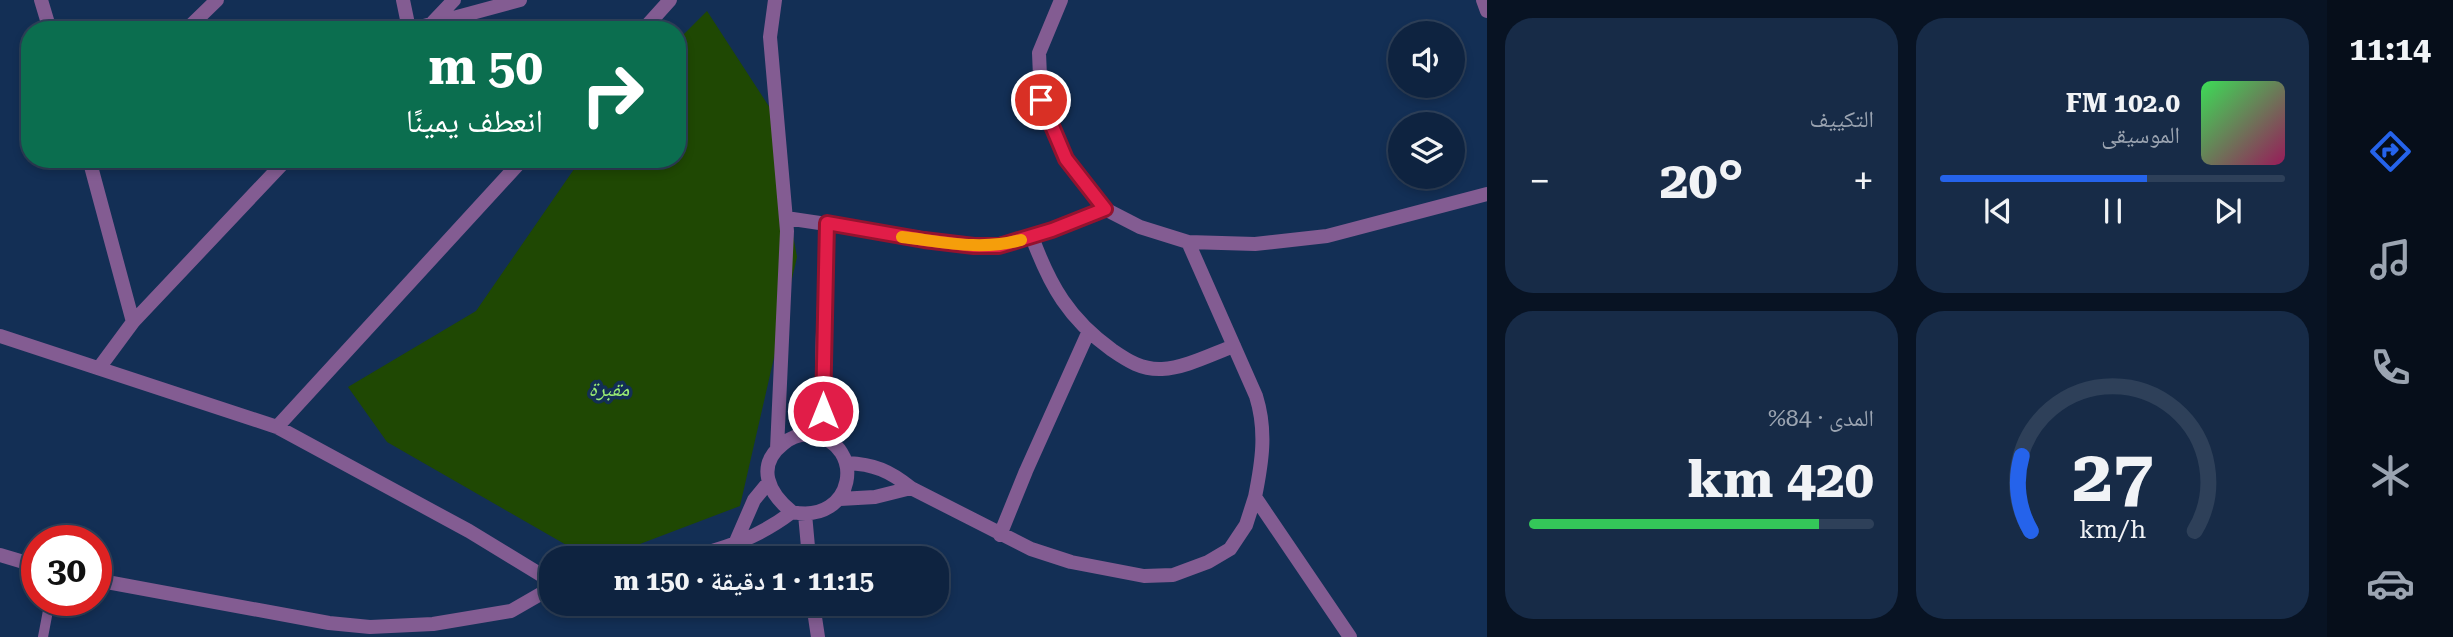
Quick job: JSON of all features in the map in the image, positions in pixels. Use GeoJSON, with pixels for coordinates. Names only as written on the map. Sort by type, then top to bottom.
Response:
{"type":"FeatureCollection","features":[{"type":"Feature","properties":{"kind":"street"},"geometry":{"type":"LineString","coordinates":[[41,0],[47,21]]}},
{"type":"Feature","properties":{"kind":"street"},"geometry":{"type":"LineString","coordinates":[[195,21],[216,0]]}},
{"type":"Feature","properties":{"kind":"street"},"geometry":{"type":"LineString","coordinates":[[403,0],[407,21]]}},
{"type":"Feature","properties":{"kind":"street"},"geometry":{"type":"LineString","coordinates":[[433,21],[454,0]]}},
{"type":"Feature","properties":{"kind":"street"},"geometry":{"type":"LineString","coordinates":[[439,21],[520,0]]}},
{"type":"Feature","properties":{"kind":"street"},"geometry":{"type":"LineString","coordinates":[[651,21],[670,0]]}},
{"type":"Feature","properties":{"kind":"street"},"geometry":{"type":"LineString","coordinates":[[775,0],[770,37],[787,231],[777,449]]}},
{"type":"Feature","properties":{"kind":"street"},"geometry":{"type":"LineString","coordinates":[[1061,0],[1039,54],[1041,100],[1066,159],[1105,209],[1140,227],[1188,242],[1255,244],[1327,236],[1487,194]]}},
{"type":"Feature","properties":{"kind":"street"},"geometry":{"type":"LineString","coordinates":[[1483,0],[1487,11]]}},
{"type":"Feature","properties":{"kind":"street"},"geometry":{"type":"LineString","coordinates":[[91,168],[133,322]]}},
{"type":"Feature","properties":{"kind":"street"},"geometry":{"type":"LineString","coordinates":[[99,368],[133,322],[278,168]]}},
{"type":"Feature","properties":{"kind":"street"},"geometry":{"type":"LineString","coordinates":[[277,427],[515,168]]}},
{"type":"Feature","properties":{"kind":"street"},"geometry":{"type":"LineString","coordinates":[[786,218],[974,246],[999,246],[1032,237],[1105,209]]}},
{"type":"Feature","properties":{"kind":"street"},"geometry":{"type":"LineString","coordinates":[[823,437],[822,359],[827,223]]}},
{"type":"Feature","properties":{"kind":"street"},"geometry":{"type":"LineString","coordinates":[[1032,237],[1049,282],[1064,304],[1088,333],[1127,361],[1144,369],[1164,369],[1234,346]]}},
{"type":"Feature","properties":{"kind":"street"},"geometry":{"type":"LineString","coordinates":[[847,463],[882,468],[911,488],[1000,535],[1031,549],[1097,568],[1144,576],[1173,575],[1208,562],[1230,549],[1246,525],[1255,497],[1264,439],[1262,416],[1256,396],[1188,242]]}},
{"type":"Feature","properties":{"kind":"street"},"geometry":{"type":"LineString","coordinates":[[1000,535],[1088,333]]}},
{"type":"Feature","properties":{"kind":"street"},"geometry":{"type":"LineString","coordinates":[[0,336],[277,427],[469,531],[539,575]]}},
{"type":"Feature","properties":{"kind":"street"},"geometry":{"type":"LineString","coordinates":[[734,546],[799,513],[818,513],[830,508],[840,499],[847,482],[847,463],[838,447],[823,437],[806,434],[790,438],[777,449],[768,465],[768,483],[777,500],[799,513],[806,546]]}},
{"type":"Feature","properties":{"kind":"street"},"geometry":{"type":"LineString","coordinates":[[734,546],[754,500],[768,483]]}},
{"type":"Feature","properties":{"kind":"street"},"geometry":{"type":"LineString","coordinates":[[840,499],[875,497],[911,488]]}},
{"type":"Feature","properties":{"kind":"street"},"geometry":{"type":"LineString","coordinates":[[1255,497],[1350,637]]}},
{"type":"Feature","properties":{"kind":"street"},"geometry":{"type":"LineString","coordinates":[[0,555],[21,561]]}},
{"type":"Feature","properties":{"kind":"street"},"geometry":{"type":"LineString","coordinates":[[112,583],[370,627],[452,621],[511,611],[539,596]]}},
{"type":"Feature","properties":{"kind":"street"},"geometry":{"type":"LineString","coordinates":[[815,616],[818,637]]}},
{"type":"Feature","properties":{"kind":"street"},"geometry":{"type":"LineString","coordinates":[[445,637],[452,621]]}},
{"type":"Feature","properties":{"kind":"lane"},"geometry":{"type":"LineString","coordinates":[[43,637],[47,616]]}},
{"type":"Feature","properties":{"kind":"green space","name":"مقبرة"},"geometry":{"type":"Polygon","coordinates":[[[707,11],[770,108],[797,257],[740,506],[635,546],[568,546],[387,442],[348,387],[476,311],[575,168],[686,168],[686,32],[707,11]]]}},
{"type":"Feature","properties":{"kind":"slow traffic"},"geometry":{"type":"LineString","coordinates":[[902,237],[974,246],[999,246],[1021,240]]}},
{"type":"Feature","properties":{"kind":"route"},"geometry":{"type":"LineString","coordinates":[[823,411],[822,359],[827,223],[924,240],[999,246],[1025,240],[1105,209],[1066,159],[1041,100]]}}]}
